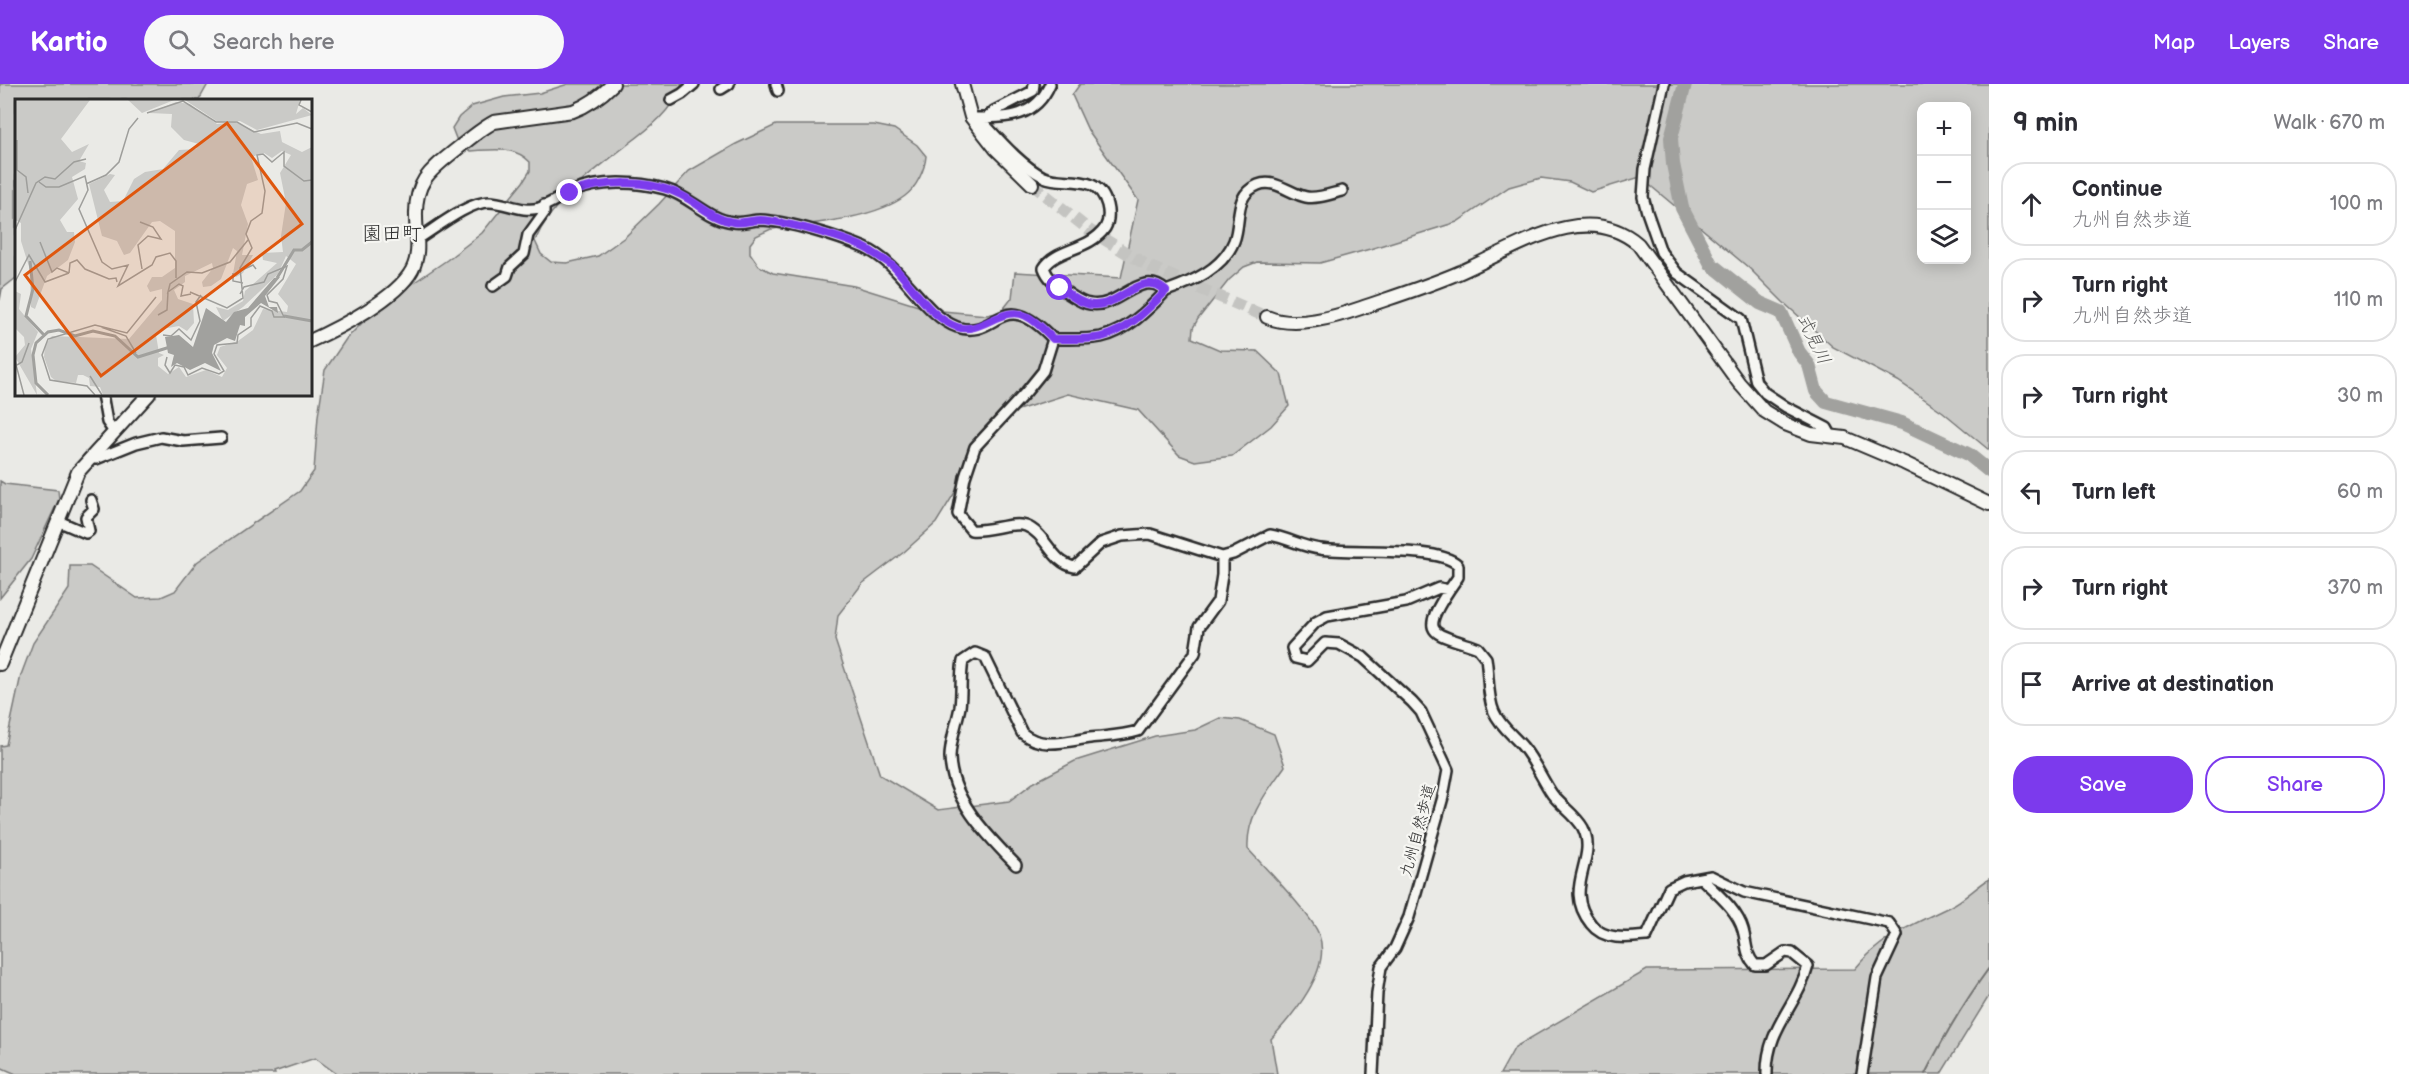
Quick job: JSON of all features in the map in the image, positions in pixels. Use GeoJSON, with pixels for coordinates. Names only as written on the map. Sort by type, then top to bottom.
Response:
{"type":"FeatureCollection","features":[{"type":"Feature","properties":{"kind":"street"},"geometry":{"type":"LineString","coordinates":[[312,340],[379,302],[399,287],[413,268],[418,239],[416,203],[422,182],[431,170],[489,125],[502,120],[573,111],[601,95],[613,84]]}},
{"type":"Feature","properties":{"kind":"street"},"geometry":{"type":"LineString","coordinates":[[670,99],[682,94],[694,84]]}},
{"type":"Feature","properties":{"kind":"street"},"geometry":{"type":"LineString","coordinates":[[962,84],[996,149],[1032,184]]}},
{"type":"Feature","properties":{"kind":"street"},"geometry":{"type":"LineString","coordinates":[[979,117],[1033,91],[1034,84]]}},
{"type":"Feature","properties":{"kind":"street"},"geometry":{"type":"LineString","coordinates":[[979,117],[1023,115],[1041,100],[1050,84]]}},
{"type":"Feature","properties":{"kind":"street"},"geometry":{"type":"LineString","coordinates":[[1664,84],[1647,159],[1643,197],[1661,252],[1677,273],[1741,319],[1756,382],[1765,393],[1827,428],[1832,437]]}},
{"type":"Feature","properties":{"kind":"street"},"geometry":{"type":"LineString","coordinates":[[979,117],[1013,154],[1045,177],[1076,179],[1087,183],[1099,191],[1105,200],[1109,218],[1105,228],[1078,249],[1048,261],[1044,268],[1047,276],[1060,288],[1082,302],[1092,305],[1101,305],[1149,283],[1158,283],[1166,291]]}},
{"type":"Feature","properties":{"kind":"street"},"geometry":{"type":"LineString","coordinates":[[418,239],[480,203],[494,202],[527,209],[544,206],[586,187],[640,184],[682,195],[718,219],[735,223],[760,220],[786,225],[866,249],[893,266],[945,321],[958,328],[973,330],[999,317],[1024,314],[1053,339],[1100,338],[1122,329],[1144,313],[1166,291],[1206,274],[1223,258],[1234,242],[1239,223],[1239,205],[1246,193],[1258,184],[1277,185],[1305,197],[1342,191]]}},
{"type":"Feature","properties":{"kind":"street"},"geometry":{"type":"LineString","coordinates":[[493,286],[507,276],[510,267],[522,258],[528,235],[544,213],[544,206]]}},
{"type":"Feature","properties":{"kind":"street"},"geometry":{"type":"LineString","coordinates":[[1267,317],[1298,321],[1317,320],[1344,314],[1445,279],[1542,234],[1593,225],[1623,232],[1638,244],[1739,383],[1764,411],[1785,424],[1810,434],[1845,438],[1904,463],[1989,504]]}},
{"type":"Feature","properties":{"kind":"street"},"geometry":{"type":"LineString","coordinates":[[1053,339],[1043,371],[975,447],[964,477],[958,514],[970,530],[984,531],[1023,524],[1033,529],[1055,557],[1066,566],[1075,567],[1101,543],[1143,533],[1161,536],[1222,557],[1233,554],[1270,535],[1283,537],[1301,546],[1320,549],[1447,557],[1458,565],[1458,577],[1434,613],[1432,621],[1434,628],[1439,635],[1478,648],[1483,652],[1486,658],[1490,699],[1495,713],[1524,748],[1553,795],[1583,829],[1587,849],[1578,892],[1581,910],[1593,927],[1606,935],[1629,938],[1647,936],[1669,888],[1684,881],[1711,876],[1744,892],[1888,923],[1897,935],[1877,978],[1862,1074]]}},
{"type":"Feature","properties":{"kind":"street"},"geometry":{"type":"LineString","coordinates":[[102,396],[106,422],[114,432]]}},
{"type":"Feature","properties":{"kind":"street"},"geometry":{"type":"LineString","coordinates":[[0,664],[78,472],[147,396]]}},
{"type":"Feature","properties":{"kind":"street"},"geometry":{"type":"LineString","coordinates":[[89,458],[96,459],[136,443],[161,437],[183,441],[221,438]]}},
{"type":"Feature","properties":{"kind":"street"},"geometry":{"type":"LineString","coordinates":[[58,521],[86,533],[89,531],[86,517],[94,509],[91,500]]}},
{"type":"Feature","properties":{"kind":"street"},"geometry":{"type":"LineString","coordinates":[[1016,865],[970,811],[951,772],[950,754],[960,705],[960,675],[963,662],[975,653],[985,657],[1022,733],[1029,740],[1069,743],[1138,731],[1195,653],[1199,627],[1218,601],[1222,557]]}},
{"type":"Feature","properties":{"kind":"street","name":"九州自然歩道"},"geometry":{"type":"LineString","coordinates":[[1373,1074],[1377,993],[1381,967],[1395,948],[1409,917],[1443,797],[1448,770],[1420,712],[1363,657],[1339,644],[1325,643],[1307,661],[1303,661],[1294,658],[1292,648],[1316,622],[1327,616],[1406,602],[1439,588],[1449,590]]}},
{"type":"Feature","properties":{"kind":"street"},"geometry":{"type":"LineString","coordinates":[[1701,878],[1732,909],[1743,929],[1747,956],[1755,966],[1766,964],[1785,952],[1792,953],[1808,966],[1805,977],[1773,1035],[1766,1060],[1767,1074]]}},
{"type":"Feature","properties":{"kind":"shaded area"},"geometry":{"type":"Polygon","coordinates":[[[0,84],[208,84],[200,99],[15,99],[15,279],[2,289],[0,300],[0,84]]]}},
{"type":"Feature","properties":{"kind":"shaded area"},"geometry":{"type":"Polygon","coordinates":[[[568,84],[682,84],[672,103],[659,118],[575,187],[552,212],[535,241],[541,254],[551,262],[567,263],[598,256],[625,237],[689,171],[736,144],[776,125],[874,125],[894,129],[917,145],[926,156],[920,178],[905,196],[892,204],[859,215],[771,229],[756,236],[750,244],[750,253],[759,266],[773,273],[854,286],[931,310],[987,315],[1001,312],[1012,298],[1015,272],[1121,278],[1138,200],[1088,130],[1072,95],[1080,84],[1989,84],[1989,450],[1943,412],[1898,381],[1833,347],[1749,268],[1640,177],[1591,192],[1570,182],[1541,178],[1509,187],[1457,222],[1370,249],[1320,263],[1257,262],[1244,267],[1229,280],[1198,319],[1193,328],[1192,338],[1220,350],[1257,351],[1281,374],[1289,406],[1271,426],[1232,456],[1195,461],[1179,455],[1138,410],[1068,394],[1015,411],[966,454],[957,489],[936,523],[904,552],[862,584],[838,615],[835,640],[880,775],[938,810],[1009,801],[1033,783],[1075,761],[1155,736],[1195,730],[1220,718],[1240,720],[1274,734],[1285,766],[1254,815],[1248,837],[1248,849],[1308,916],[1319,935],[1322,949],[1320,963],[1308,991],[1290,1018],[1271,1039],[1277,1074],[337,1074],[315,1058],[274,1072],[275,1074],[16,1074],[0,1067],[0,746],[6,745],[21,675],[33,643],[69,589],[70,566],[90,566],[137,598],[161,597],[175,591],[197,562],[300,491],[314,471],[318,416],[325,370],[346,339],[378,307],[482,233],[530,171],[530,162],[517,153],[502,150],[470,151],[457,141],[452,128],[459,117],[472,106],[504,97],[540,93],[568,84]]]}},
{"type":"Feature","properties":{"kind":"shaded area"},"geometry":{"type":"Polygon","coordinates":[[[0,481],[5,484],[58,490],[59,499],[31,559],[0,598],[0,481]]]}},
{"type":"Feature","properties":{"kind":"shaded area"},"geometry":{"type":"Polygon","coordinates":[[[1989,879],[1989,996],[1941,1074],[1500,1074],[1515,1047],[1647,970],[1855,969],[1887,939],[1956,903],[1989,879]]]}},
{"type":"Feature","properties":{"kind":"waterway","name":"式見川"},"geometry":{"type":"LineString","coordinates":[[1685,84],[1671,138],[1673,164],[1682,208],[1711,264],[1760,303],[1781,312],[1799,352],[1809,365],[1816,391],[1826,402],[1902,423],[1968,454],[1989,471]]}},
{"type":"Feature","properties":{"kind":"waterway"},"geometry":{"type":"LineString","coordinates":[[1925,1074],[1955,1020],[1989,968]]}},
{"type":"Feature","properties":{"kind":"tunnel"},"geometry":{"type":"LineString","coordinates":[[1032,184],[1089,230],[1148,266],[1267,317]]}},
{"type":"Feature","properties":{"kind":"district","name":"園田町"},"geometry":{"type":"Point","coordinates":[392,233]}},
{"type":"Feature","properties":{"kind":"route"},"geometry":{"type":"LineString","coordinates":[[570,193],[586,187],[640,184],[682,195],[718,219],[735,223],[760,220],[829,236],[866,249],[893,266],[928,305],[945,321],[958,328],[973,330],[999,317],[1024,314],[1053,339],[1100,338],[1122,329],[1144,313],[1166,291],[1158,283],[1149,283],[1101,305],[1092,305],[1082,302],[1060,288]]}}]}
